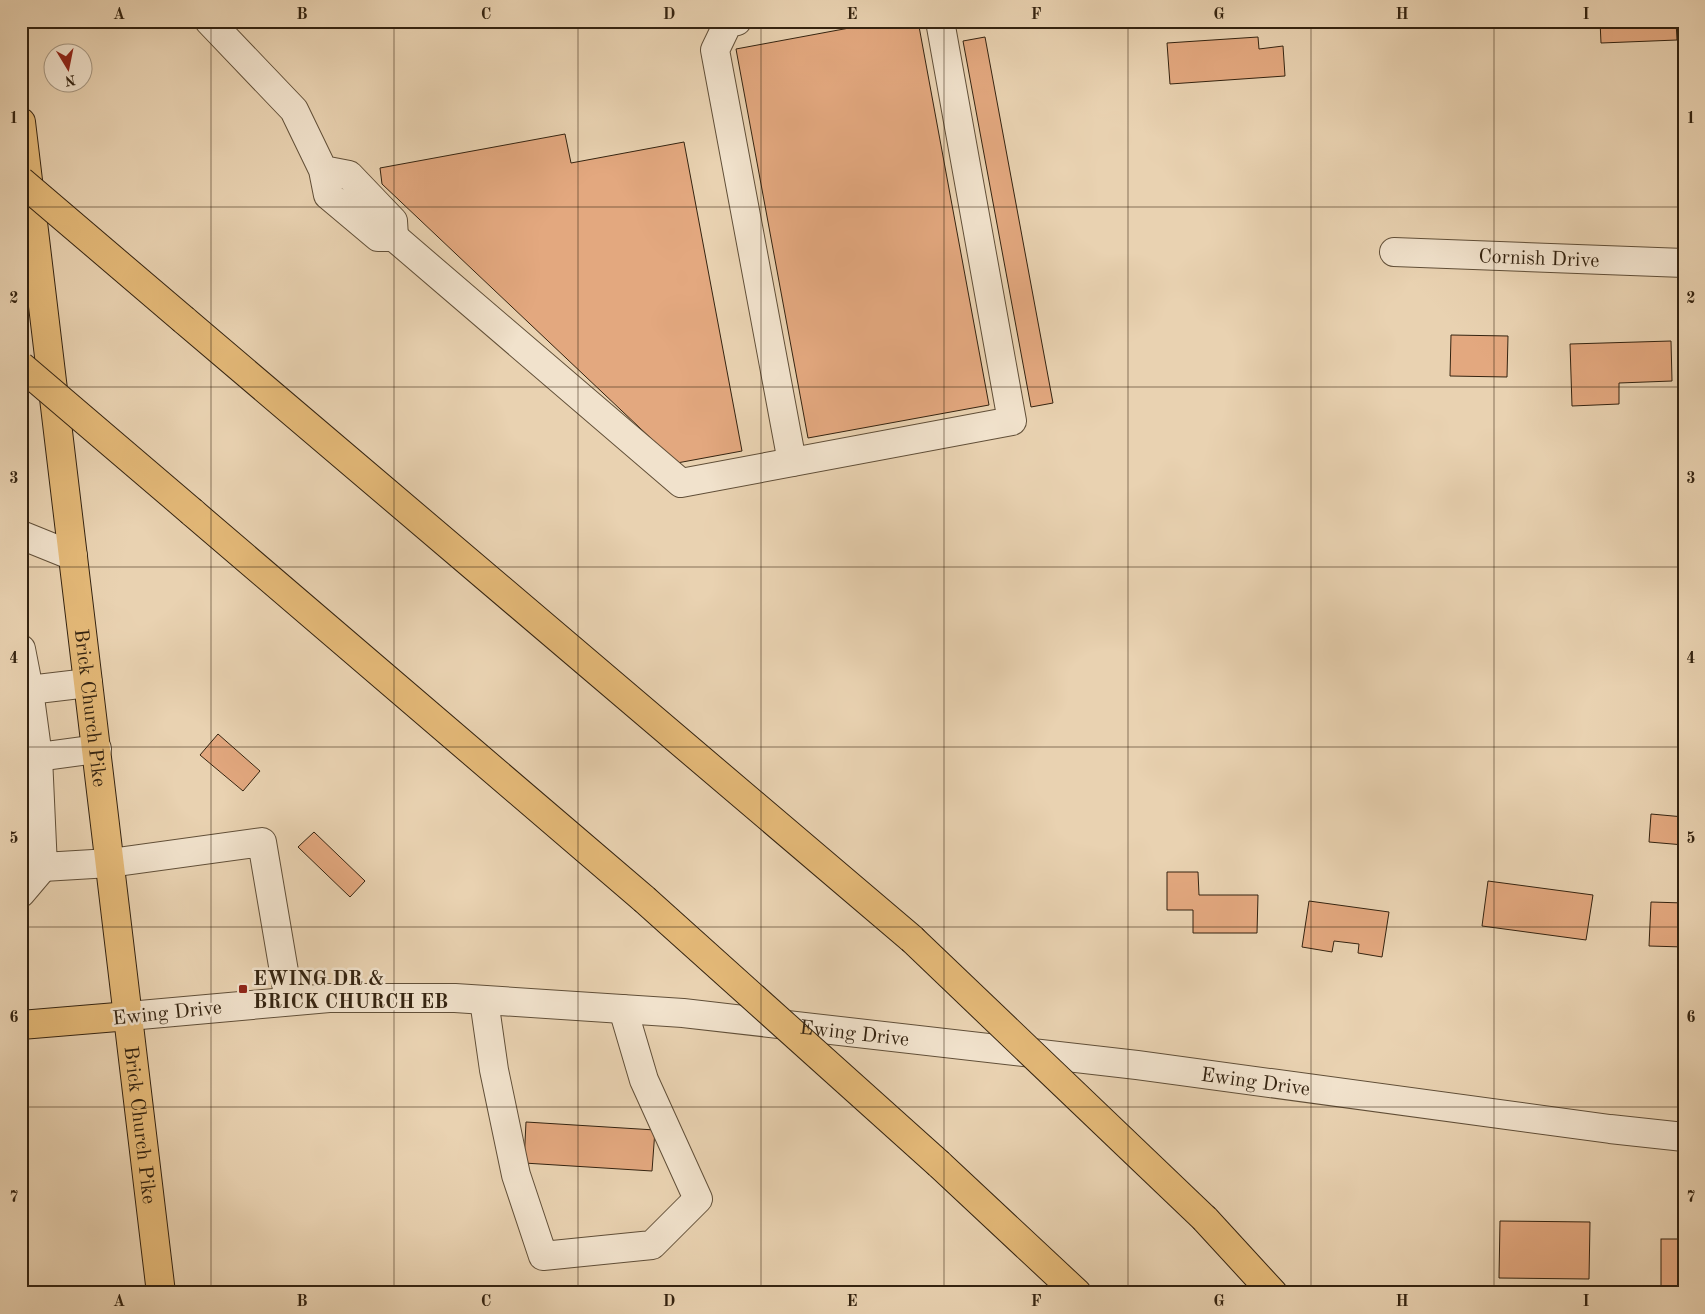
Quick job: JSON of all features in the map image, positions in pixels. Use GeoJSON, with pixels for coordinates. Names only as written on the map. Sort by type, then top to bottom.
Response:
{"type":"FeatureCollection","features":[{"type":"Feature","properties":{"kind":"main road","name":"Brick Church Pike"},"geometry":{"type":"LineString","coordinates":[[21,122],[161,1293]]}},
{"type":"Feature","properties":{"kind":"main road"},"geometry":{"type":"LineString","coordinates":[[21,181],[912,939],[1205,1219],[1273,1293]]}},
{"type":"Feature","properties":{"kind":"main road"},"geometry":{"type":"LineString","coordinates":[[21,366],[644,899],[939,1164],[1077,1293]]}},
{"type":"Feature","properties":{"kind":"main road","name":"Ewing Drive"},"geometry":{"type":"LineString","coordinates":[[21,1025],[129,1016]]}},
{"type":"Feature","properties":{"kind":"street"},"geometry":{"type":"LineString","coordinates":[[209,21],[294,110],[323,170],[328,194],[378,237],[394,237],[680,483],[1012,421],[940,21]]}},
{"type":"Feature","properties":{"kind":"street"},"geometry":{"type":"LineString","coordinates":[[737,21],[728,23],[715,50],[792,462]]}},
{"type":"Feature","properties":{"kind":"street","name":"Cornish Drive"},"geometry":{"type":"LineString","coordinates":[[1394,252],[1684,263]]}},
{"type":"Feature","properties":{"kind":"street"},"geometry":{"type":"LineString","coordinates":[[21,535],[73,556]]}},
{"type":"Feature","properties":{"kind":"street"},"geometry":{"type":"LineString","coordinates":[[21,650],[29,690],[38,757],[43,867],[21,893]]}},
{"type":"Feature","properties":{"kind":"street"},"geometry":{"type":"LineString","coordinates":[[29,690],[88,683]]}},
{"type":"Feature","properties":{"kind":"street"},"geometry":{"type":"LineString","coordinates":[[38,757],[97,750]]}},
{"type":"Feature","properties":{"kind":"street"},"geometry":{"type":"LineString","coordinates":[[43,867],[110,863],[262,842],[289,1001]]}},
{"type":"Feature","properties":{"kind":"street","name":"Ewing Drive"},"geometry":{"type":"LineString","coordinates":[[129,1016],[329,998],[455,998],[683,1013],[1137,1065],[1610,1129],[1684,1137]]}},
{"type":"Feature","properties":{"kind":"street"},"geometry":{"type":"LineString","coordinates":[[484,1000],[494,1070],[516,1175],[543,1256],[652,1245],[698,1199],[644,1080],[623,1009]]}},
{"type":"Feature","properties":{"kind":"building"},"geometry":{"type":"Polygon","coordinates":[[[887,21],[918,21],[989,405],[808,438],[736,49],[887,21]]]}},
{"type":"Feature","properties":{"kind":"building"},"geometry":{"type":"Polygon","coordinates":[[[1600,21],[1676,21],[1677,40],[1601,43],[1600,21]]]}},
{"type":"Feature","properties":{"kind":"building"},"geometry":{"type":"Polygon","coordinates":[[[985,37],[1053,403],[1031,407],[963,41],[985,37]]]}},
{"type":"Feature","properties":{"kind":"building"},"geometry":{"type":"Polygon","coordinates":[[[1258,37],[1259,49],[1283,46],[1285,76],[1170,84],[1167,43],[1258,37]]]}},
{"type":"Feature","properties":{"kind":"building"},"geometry":{"type":"Polygon","coordinates":[[[565,134],[571,163],[684,142],[742,451],[677,463],[382,184],[380,168],[565,134]]]}},
{"type":"Feature","properties":{"kind":"building"},"geometry":{"type":"Polygon","coordinates":[[[1451,335],[1508,336],[1507,377],[1450,376],[1451,335]]]}},
{"type":"Feature","properties":{"kind":"building"},"geometry":{"type":"Polygon","coordinates":[[[1671,341],[1672,381],[1619,383],[1619,404],[1572,406],[1570,344],[1671,341]]]}},
{"type":"Feature","properties":{"kind":"building"},"geometry":{"type":"Polygon","coordinates":[[[218,734],[260,771],[243,791],[200,755],[218,734]]]}},
{"type":"Feature","properties":{"kind":"building"},"geometry":{"type":"Polygon","coordinates":[[[1651,814],[1684,817],[1684,845],[1649,842],[1651,814]]]}},
{"type":"Feature","properties":{"kind":"building"},"geometry":{"type":"Polygon","coordinates":[[[314,832],[365,881],[350,897],[298,847],[314,832]]]}},
{"type":"Feature","properties":{"kind":"building"},"geometry":{"type":"Polygon","coordinates":[[[1167,872],[1198,872],[1199,895],[1258,895],[1257,933],[1193,933],[1193,910],[1167,910],[1167,872]]]}},
{"type":"Feature","properties":{"kind":"building"},"geometry":{"type":"Polygon","coordinates":[[[1488,881],[1593,895],[1586,940],[1482,926],[1488,881]]]}},
{"type":"Feature","properties":{"kind":"building"},"geometry":{"type":"Polygon","coordinates":[[[1309,901],[1389,912],[1382,957],[1358,953],[1359,944],[1334,941],[1332,952],[1302,947],[1309,901]]]}},
{"type":"Feature","properties":{"kind":"building"},"geometry":{"type":"Polygon","coordinates":[[[1651,902],[1684,903],[1684,947],[1649,946],[1651,902]]]}},
{"type":"Feature","properties":{"kind":"building"},"geometry":{"type":"Polygon","coordinates":[[[526,1122],[655,1130],[652,1171],[524,1163],[526,1122]]]}},
{"type":"Feature","properties":{"kind":"building"},"geometry":{"type":"Polygon","coordinates":[[[1500,1221],[1590,1222],[1589,1279],[1499,1278],[1500,1221]]]}},
{"type":"Feature","properties":{"kind":"building"},"geometry":{"type":"Polygon","coordinates":[[[1661,1239],[1684,1239],[1684,1287],[1661,1287],[1661,1239]]]}},
{"type":"Feature","properties":{"kind":"place","name":"EWING DR & BRICK CHURCH EB"},"geometry":{"type":"Point","coordinates":[243,989]}}]}
